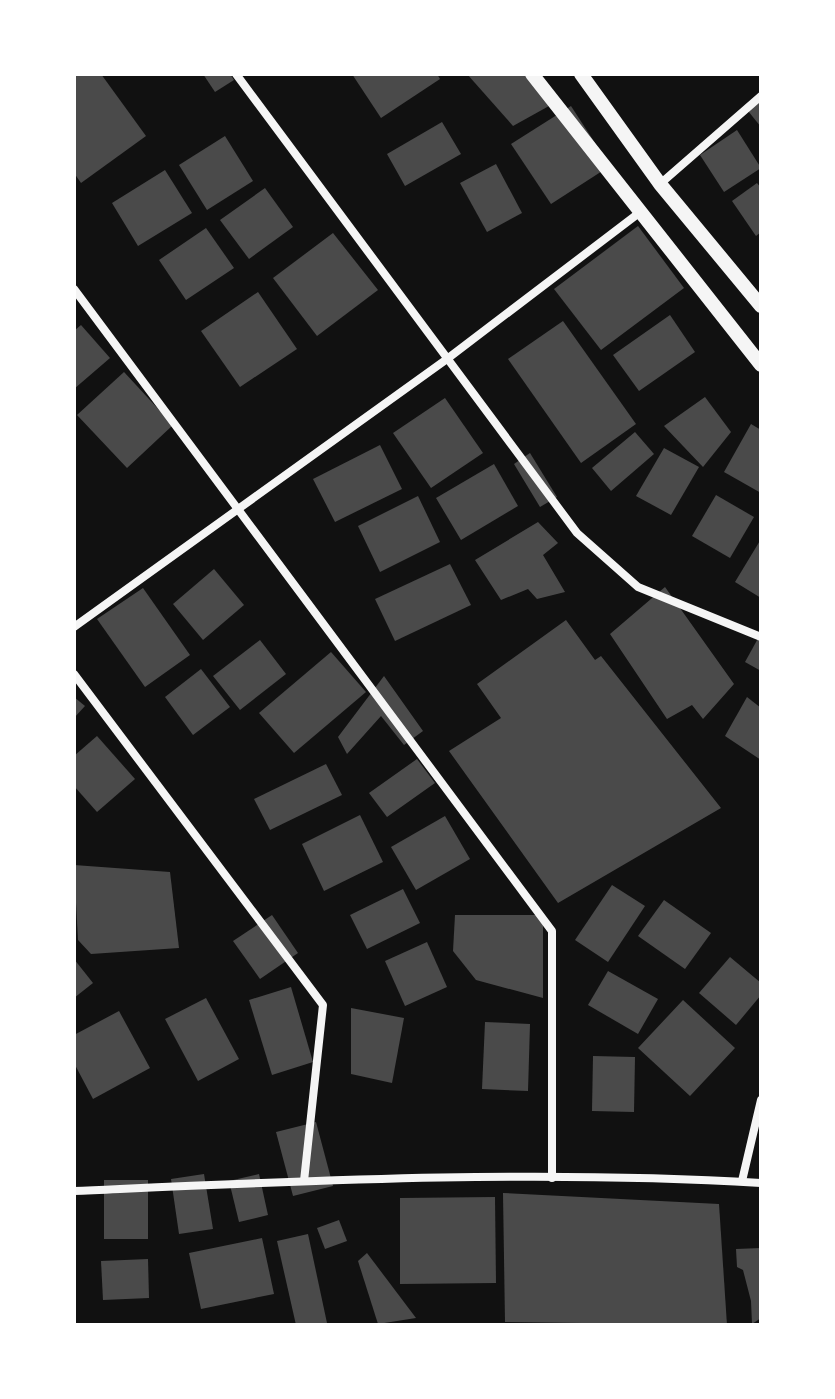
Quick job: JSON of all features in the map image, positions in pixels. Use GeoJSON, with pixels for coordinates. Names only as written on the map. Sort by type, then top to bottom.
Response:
{"type":"FeatureCollection","features":[{"type":"Feature","properties":{"kind":"street"},"geometry":{"type":"LineString","coordinates":[[236,74],[577,533],[638,587],[761,637]]}},
{"type":"Feature","properties":{"kind":"street"},"geometry":{"type":"LineString","coordinates":[[532,74],[761,365]]}},
{"type":"Feature","properties":{"kind":"street"},"geometry":{"type":"LineString","coordinates":[[581,74],[660,184],[761,306]]}},
{"type":"Feature","properties":{"kind":"street"},"geometry":{"type":"LineString","coordinates":[[660,184],[761,96]]}},
{"type":"Feature","properties":{"kind":"street"},"geometry":{"type":"LineString","coordinates":[[74,627],[447,359],[639,213]]}},
{"type":"Feature","properties":{"kind":"street"},"geometry":{"type":"LineString","coordinates":[[74,289],[552,931],[552,1178]]}},
{"type":"Feature","properties":{"kind":"street"},"geometry":{"type":"LineString","coordinates":[[74,674],[323,1005],[304,1181]]}},
{"type":"Feature","properties":{"kind":"street"},"geometry":{"type":"LineString","coordinates":[[742,1181],[761,1100]]}},
{"type":"Feature","properties":{"kind":"street"},"geometry":{"type":"LineString","coordinates":[[74,1191],[304,1181],[552,1178],[761,1183]]}},
{"type":"Feature","properties":{"kind":"building"},"geometry":{"type":"Polygon","coordinates":[[[74,74],[101,74],[146,136],[81,183],[74,173],[74,74]]]}},
{"type":"Feature","properties":{"kind":"building"},"geometry":{"type":"Polygon","coordinates":[[[203,74],[230,74],[234,80],[215,92],[203,74]]]}},
{"type":"Feature","properties":{"kind":"building"},"geometry":{"type":"Polygon","coordinates":[[[352,74],[437,74],[440,79],[381,118],[352,74]]]}},
{"type":"Feature","properties":{"kind":"building"},"geometry":{"type":"Polygon","coordinates":[[[467,74],[528,74],[549,106],[513,126],[467,74]]]}},
{"type":"Feature","properties":{"kind":"building"},"geometry":{"type":"Polygon","coordinates":[[[761,93],[761,127],[744,106],[761,93]]]}},
{"type":"Feature","properties":{"kind":"building"},"geometry":{"type":"Polygon","coordinates":[[[571,106],[610,166],[551,204],[511,144],[571,106]]]}},
{"type":"Feature","properties":{"kind":"building"},"geometry":{"type":"Polygon","coordinates":[[[442,122],[461,154],[405,186],[387,154],[442,122]]]}},
{"type":"Feature","properties":{"kind":"building"},"geometry":{"type":"Polygon","coordinates":[[[737,130],[761,168],[724,192],[700,155],[737,130]]]}},
{"type":"Feature","properties":{"kind":"building"},"geometry":{"type":"Polygon","coordinates":[[[225,136],[253,181],[207,210],[179,165],[225,136]]]}},
{"type":"Feature","properties":{"kind":"building"},"geometry":{"type":"Polygon","coordinates":[[[496,164],[522,213],[487,232],[460,183],[496,164]]]}},
{"type":"Feature","properties":{"kind":"building"},"geometry":{"type":"Polygon","coordinates":[[[165,170],[192,213],[138,246],[112,203],[165,170]]]}},
{"type":"Feature","properties":{"kind":"building"},"geometry":{"type":"Polygon","coordinates":[[[757,183],[761,188],[761,232],[756,236],[732,201],[757,183]]]}},
{"type":"Feature","properties":{"kind":"building"},"geometry":{"type":"Polygon","coordinates":[[[265,188],[293,227],[249,259],[220,220],[265,188]]]}},
{"type":"Feature","properties":{"kind":"building"},"geometry":{"type":"Polygon","coordinates":[[[638,226],[684,288],[601,350],[554,289],[638,226]]]}},
{"type":"Feature","properties":{"kind":"building"},"geometry":{"type":"Polygon","coordinates":[[[206,228],[234,268],[186,300],[159,260],[206,228]]]}},
{"type":"Feature","properties":{"kind":"building"},"geometry":{"type":"Polygon","coordinates":[[[333,233],[378,290],[317,336],[273,278],[333,233]]]}},
{"type":"Feature","properties":{"kind":"building"},"geometry":{"type":"Polygon","coordinates":[[[258,292],[297,349],[240,387],[201,331],[258,292]]]}},
{"type":"Feature","properties":{"kind":"building"},"geometry":{"type":"Polygon","coordinates":[[[670,315],[695,352],[639,391],[613,355],[670,315]]]}},
{"type":"Feature","properties":{"kind":"building"},"geometry":{"type":"Polygon","coordinates":[[[563,321],[636,424],[581,463],[508,359],[563,321]]]}},
{"type":"Feature","properties":{"kind":"building"},"geometry":{"type":"Polygon","coordinates":[[[81,325],[110,358],[74,389],[74,331],[81,325]]]}},
{"type":"Feature","properties":{"kind":"building"},"geometry":{"type":"Polygon","coordinates":[[[124,372],[173,425],[127,468],[77,415],[124,372]]]}},
{"type":"Feature","properties":{"kind":"building"},"geometry":{"type":"Polygon","coordinates":[[[705,397],[731,432],[703,467],[664,426],[705,397]]]}},
{"type":"Feature","properties":{"kind":"building"},"geometry":{"type":"Polygon","coordinates":[[[445,398],[483,453],[431,488],[393,433],[445,398]]]}},
{"type":"Feature","properties":{"kind":"building"},"geometry":{"type":"Polygon","coordinates":[[[751,424],[761,430],[761,493],[724,472],[751,424]]]}},
{"type":"Feature","properties":{"kind":"building"},"geometry":{"type":"Polygon","coordinates":[[[635,432],[654,454],[611,491],[592,468],[635,432]]]}},
{"type":"Feature","properties":{"kind":"building"},"geometry":{"type":"Polygon","coordinates":[[[380,445],[402,489],[335,522],[313,479],[380,445]]]}},
{"type":"Feature","properties":{"kind":"building"},"geometry":{"type":"Polygon","coordinates":[[[664,448],[699,467],[671,515],[636,496],[664,448]]]}},
{"type":"Feature","properties":{"kind":"building"},"geometry":{"type":"Polygon","coordinates":[[[530,453],[557,497],[540,507],[514,464],[530,453]]]}},
{"type":"Feature","properties":{"kind":"building"},"geometry":{"type":"Polygon","coordinates":[[[494,464],[518,506],[461,540],[436,498],[494,464]]]}},
{"type":"Feature","properties":{"kind":"building"},"geometry":{"type":"Polygon","coordinates":[[[716,495],[754,517],[730,558],[692,536],[716,495]]]}},
{"type":"Feature","properties":{"kind":"building"},"geometry":{"type":"Polygon","coordinates":[[[418,496],[440,542],[380,572],[358,526],[418,496]]]}},
{"type":"Feature","properties":{"kind":"building"},"geometry":{"type":"Polygon","coordinates":[[[538,522],[558,543],[543,555],[565,592],[537,599],[528,589],[501,600],[475,560],[538,522]]]}},
{"type":"Feature","properties":{"kind":"building"},"geometry":{"type":"Polygon","coordinates":[[[761,539],[761,598],[735,582],[761,539]]]}},
{"type":"Feature","properties":{"kind":"building"},"geometry":{"type":"Polygon","coordinates":[[[450,564],[471,605],[395,641],[375,599],[450,564]]]}},
{"type":"Feature","properties":{"kind":"building"},"geometry":{"type":"Polygon","coordinates":[[[214,569],[244,605],[203,640],[173,604],[214,569]]]}},
{"type":"Feature","properties":{"kind":"building"},"geometry":{"type":"Polygon","coordinates":[[[665,587],[734,684],[703,719],[692,705],[667,719],[610,634],[665,587]]]}},
{"type":"Feature","properties":{"kind":"building"},"geometry":{"type":"Polygon","coordinates":[[[143,588],[190,655],[145,687],[97,619],[143,588]]]}},
{"type":"Feature","properties":{"kind":"building"},"geometry":{"type":"Polygon","coordinates":[[[566,620],[595,660],[601,656],[721,808],[558,903],[449,751],[501,718],[477,684],[566,620]]]}},
{"type":"Feature","properties":{"kind":"building"},"geometry":{"type":"Polygon","coordinates":[[[761,633],[761,671],[745,662],[761,633]]]}},
{"type":"Feature","properties":{"kind":"building"},"geometry":{"type":"Polygon","coordinates":[[[260,640],[286,674],[240,710],[213,676],[260,640]]]}},
{"type":"Feature","properties":{"kind":"building"},"geometry":{"type":"Polygon","coordinates":[[[331,652],[366,692],[294,753],[259,713],[331,652]]]}},
{"type":"Feature","properties":{"kind":"building"},"geometry":{"type":"Polygon","coordinates":[[[201,669],[230,707],[193,735],[165,697],[201,669]]]}},
{"type":"Feature","properties":{"kind":"building"},"geometry":{"type":"Polygon","coordinates":[[[384,676],[423,731],[404,745],[381,716],[347,754],[338,737],[384,676]]]}},
{"type":"Feature","properties":{"kind":"building"},"geometry":{"type":"Polygon","coordinates":[[[74,697],[85,706],[74,718],[74,697]]]}},
{"type":"Feature","properties":{"kind":"building"},"geometry":{"type":"Polygon","coordinates":[[[747,697],[761,708],[761,760],[725,736],[747,697]]]}},
{"type":"Feature","properties":{"kind":"building"},"geometry":{"type":"Polygon","coordinates":[[[97,736],[135,779],[97,812],[74,786],[74,756],[97,736]]]}},
{"type":"Feature","properties":{"kind":"building"},"geometry":{"type":"Polygon","coordinates":[[[417,759],[435,783],[387,817],[369,793],[417,759]]]}},
{"type":"Feature","properties":{"kind":"building"},"geometry":{"type":"Polygon","coordinates":[[[326,764],[342,795],[270,830],[254,799],[326,764]]]}},
{"type":"Feature","properties":{"kind":"building"},"geometry":{"type":"Polygon","coordinates":[[[360,815],[383,862],[324,891],[302,844],[360,815]]]}},
{"type":"Feature","properties":{"kind":"building"},"geometry":{"type":"Polygon","coordinates":[[[445,816],[470,859],[416,890],[391,847],[445,816]]]}},
{"type":"Feature","properties":{"kind":"building"},"geometry":{"type":"Polygon","coordinates":[[[74,865],[170,872],[179,948],[91,954],[78,940],[74,865]]]}},
{"type":"Feature","properties":{"kind":"building"},"geometry":{"type":"Polygon","coordinates":[[[612,885],[645,906],[608,962],[575,940],[612,885]]]}},
{"type":"Feature","properties":{"kind":"building"},"geometry":{"type":"Polygon","coordinates":[[[403,889],[420,923],[367,949],[350,915],[403,889]]]}},
{"type":"Feature","properties":{"kind":"building"},"geometry":{"type":"Polygon","coordinates":[[[664,900],[711,933],[685,969],[638,936],[664,900]]]}},
{"type":"Feature","properties":{"kind":"building"},"geometry":{"type":"Polygon","coordinates":[[[272,915],[298,953],[260,979],[233,941],[272,915]]]}},
{"type":"Feature","properties":{"kind":"building"},"geometry":{"type":"Polygon","coordinates":[[[455,915],[543,915],[543,998],[476,980],[453,951],[455,915]]]}},
{"type":"Feature","properties":{"kind":"building"},"geometry":{"type":"Polygon","coordinates":[[[427,942],[447,987],[405,1006],[385,961],[427,942]]]}},
{"type":"Feature","properties":{"kind":"building"},"geometry":{"type":"Polygon","coordinates":[[[730,957],[761,983],[761,995],[736,1025],[699,993],[730,957]]]}},
{"type":"Feature","properties":{"kind":"building"},"geometry":{"type":"Polygon","coordinates":[[[74,959],[93,983],[74,998],[74,959]]]}},
{"type":"Feature","properties":{"kind":"building"},"geometry":{"type":"Polygon","coordinates":[[[608,971],[658,999],[638,1034],[588,1005],[608,971]]]}},
{"type":"Feature","properties":{"kind":"building"},"geometry":{"type":"Polygon","coordinates":[[[291,987],[313,1062],[272,1075],[249,1000],[291,987]]]}},
{"type":"Feature","properties":{"kind":"building"},"geometry":{"type":"Polygon","coordinates":[[[206,998],[239,1059],[198,1081],[165,1019],[206,998]]]}},
{"type":"Feature","properties":{"kind":"building"},"geometry":{"type":"Polygon","coordinates":[[[683,1000],[735,1048],[690,1096],[638,1048],[683,1000]]]}},
{"type":"Feature","properties":{"kind":"building"},"geometry":{"type":"Polygon","coordinates":[[[351,1008],[404,1018],[392,1083],[351,1074],[351,1008]]]}},
{"type":"Feature","properties":{"kind":"building"},"geometry":{"type":"Polygon","coordinates":[[[119,1011],[150,1068],[93,1099],[74,1063],[74,1035],[119,1011]]]}},
{"type":"Feature","properties":{"kind":"building"},"geometry":{"type":"Polygon","coordinates":[[[485,1022],[530,1024],[528,1091],[482,1089],[485,1022]]]}},
{"type":"Feature","properties":{"kind":"building"},"geometry":{"type":"Polygon","coordinates":[[[593,1056],[635,1057],[634,1112],[592,1111],[593,1056]]]}},
{"type":"Feature","properties":{"kind":"building"},"geometry":{"type":"Polygon","coordinates":[[[316,1122],[333,1186],[293,1196],[276,1132],[316,1122]]]}},
{"type":"Feature","properties":{"kind":"building"},"geometry":{"type":"Polygon","coordinates":[[[204,1174],[213,1229],[179,1234],[171,1179],[204,1174]]]}},
{"type":"Feature","properties":{"kind":"building"},"geometry":{"type":"Polygon","coordinates":[[[259,1174],[268,1215],[239,1222],[229,1181],[259,1174]]]}},
{"type":"Feature","properties":{"kind":"building"},"geometry":{"type":"Polygon","coordinates":[[[104,1180],[148,1180],[148,1239],[104,1239],[104,1180]]]}},
{"type":"Feature","properties":{"kind":"building"},"geometry":{"type":"Polygon","coordinates":[[[503,1193],[719,1204],[727,1325],[505,1322],[503,1193]]]}},
{"type":"Feature","properties":{"kind":"building"},"geometry":{"type":"Polygon","coordinates":[[[495,1197],[496,1283],[400,1284],[400,1198],[495,1197]]]}},
{"type":"Feature","properties":{"kind":"building"},"geometry":{"type":"Polygon","coordinates":[[[339,1220],[347,1241],[325,1249],[317,1228],[339,1220]]]}},
{"type":"Feature","properties":{"kind":"building"},"geometry":{"type":"Polygon","coordinates":[[[308,1234],[327,1323],[296,1325],[277,1241],[308,1234]]]}},
{"type":"Feature","properties":{"kind":"building"},"geometry":{"type":"Polygon","coordinates":[[[262,1238],[274,1294],[201,1309],[189,1253],[262,1238]]]}},
{"type":"Feature","properties":{"kind":"building"},"geometry":{"type":"Polygon","coordinates":[[[761,1248],[761,1318],[752,1324],[751,1301],[743,1270],[737,1267],[736,1249],[761,1248]]]}},
{"type":"Feature","properties":{"kind":"building"},"geometry":{"type":"Polygon","coordinates":[[[367,1253],[416,1318],[378,1324],[358,1261],[367,1253]]]}},
{"type":"Feature","properties":{"kind":"building"},"geometry":{"type":"Polygon","coordinates":[[[148,1259],[149,1298],[103,1300],[101,1261],[148,1259]]]}}]}
